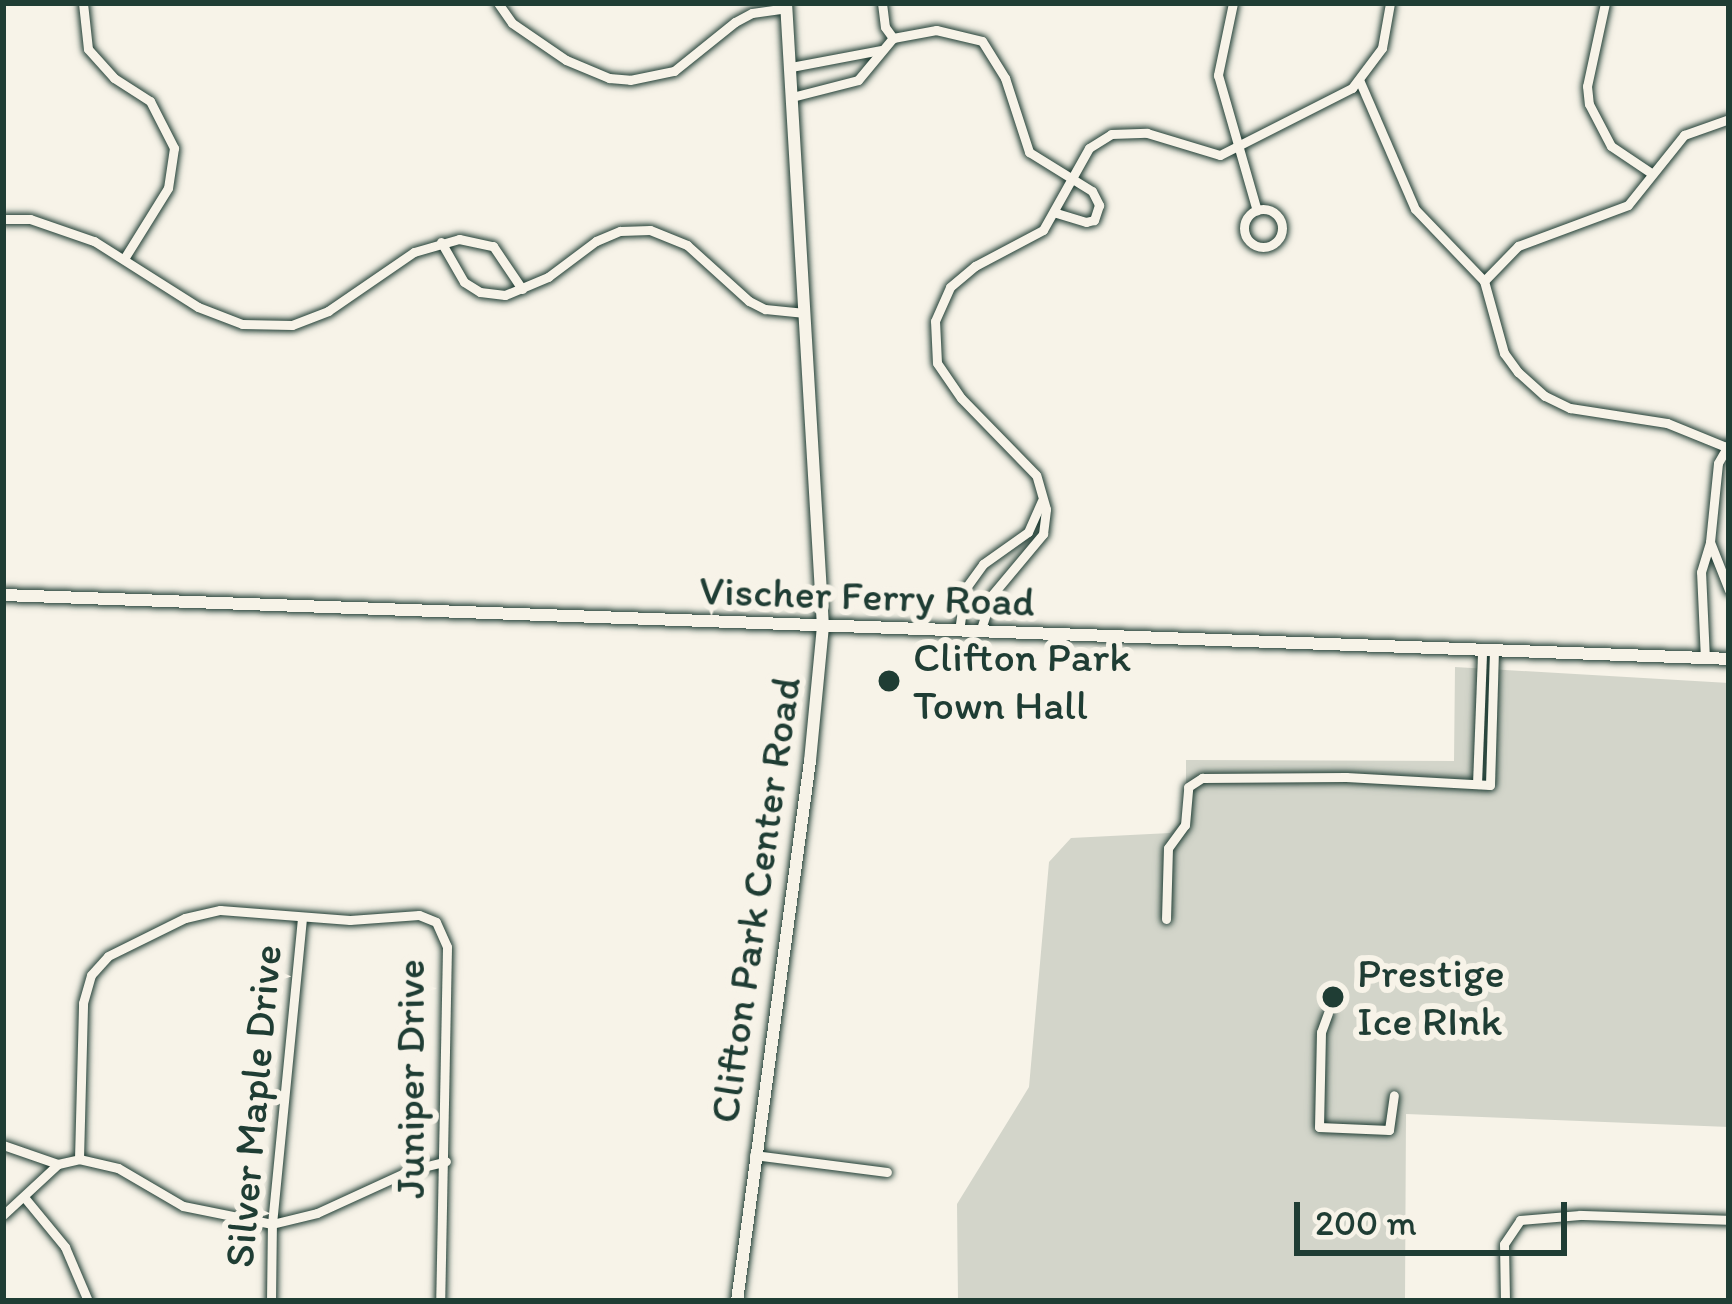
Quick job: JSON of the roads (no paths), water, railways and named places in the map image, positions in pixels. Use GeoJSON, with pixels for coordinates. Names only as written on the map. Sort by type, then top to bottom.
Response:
{"type":"FeatureCollection","features":[{"type":"Feature","properties":{"kind":"street"},"geometry":{"type":"LineString","coordinates":[[83,3],[88,49],[113,78],[150,101],[174,148],[168,188],[125,257]]}},
{"type":"Feature","properties":{"kind":"street"},"geometry":{"type":"LineString","coordinates":[[498,3],[512,23],[566,60],[609,78],[630,80],[674,71],[735,22],[786,6]]}},
{"type":"Feature","properties":{"kind":"street"},"geometry":{"type":"LineString","coordinates":[[882,3],[883,19],[893,38]]}},
{"type":"Feature","properties":{"kind":"street"},"geometry":{"type":"LineString","coordinates":[[1233,3],[1218,75],[1257,211]]}},
{"type":"Feature","properties":{"kind":"street"},"geometry":{"type":"LineString","coordinates":[[980,632],[992,595],[1043,534],[1043,496],[1036,475],[945,379],[933,336],[940,308],[957,280],[1036,236],[1056,213],[1088,148],[1121,132],[1147,133],[1205,153],[1238,148],[1360,82],[1382,48],[1390,3]]}},
{"type":"Feature","properties":{"kind":"street"},"geometry":{"type":"LineString","coordinates":[[1605,3],[1588,104],[1611,146],[1651,172]]}},
{"type":"Feature","properties":{"kind":"street","name":"Clifton Park Center Road"},"geometry":{"type":"LineString","coordinates":[[737,1301],[810,761],[823,627],[786,6]]}},
{"type":"Feature","properties":{"kind":"street"},"geometry":{"type":"LineString","coordinates":[[792,97],[858,80],[893,38],[935,30],[982,41],[1005,79],[1029,152],[1092,191],[1097,212],[1086,223],[1056,213]]}},
{"type":"Feature","properties":{"kind":"street"},"geometry":{"type":"LineString","coordinates":[[791,67],[881,50]]}},
{"type":"Feature","properties":{"kind":"street"},"geometry":{"type":"LineString","coordinates":[[1360,82],[1415,209],[1484,281],[1504,353],[1545,396],[1570,408],[1667,423],[1727,446],[1715,478],[1710,542],[1701,572],[1706,659]]}},
{"type":"Feature","properties":{"kind":"street"},"geometry":{"type":"LineString","coordinates":[[1484,281],[1518,246],[1628,205],[1684,135],[1729,119]]}},
{"type":"Feature","properties":{"kind":"street"},"geometry":{"type":"LineString","coordinates":[[1257,211],[1269,211],[1280,219],[1280,237],[1270,246],[1258,247],[1245,235],[1247,218],[1257,211]]}},
{"type":"Feature","properties":{"kind":"street"},"geometry":{"type":"LineString","coordinates":[[3,219],[54,226],[125,257],[222,320],[276,327],[328,311],[414,252],[441,242],[480,241],[493,246],[522,289]]}},
{"type":"Feature","properties":{"kind":"street"},"geometry":{"type":"LineString","coordinates":[[441,242],[453,270],[479,292],[505,295],[548,277],[596,241],[620,231],[650,230],[687,245],[749,301],[765,309],[805,313]]}},
{"type":"Feature","properties":{"kind":"street"},"geometry":{"type":"LineString","coordinates":[[959,632],[965,589],[983,564],[1028,532],[1043,496]]}},
{"type":"Feature","properties":{"kind":"street"},"geometry":{"type":"LineString","coordinates":[[1710,542],[1729,590]]}},
{"type":"Feature","properties":{"kind":"street","name":"Vischer Ferry Road"},"geometry":{"type":"LineString","coordinates":[[3,595],[1488,654],[1729,659]]}},
{"type":"Feature","properties":{"kind":"street"},"geometry":{"type":"LineString","coordinates":[[1477,784],[1488,654]]}},
{"type":"Feature","properties":{"kind":"street"},"geometry":{"type":"LineString","coordinates":[[1166,919],[1168,848],[1186,825],[1188,787],[1202,778],[1233,774],[1490,784],[1488,654]]}},
{"type":"Feature","properties":{"kind":"street"},"geometry":{"type":"LineString","coordinates":[[79,1159],[83,1003],[91,975],[108,956],[185,918],[220,910],[302,917]]}},
{"type":"Feature","properties":{"kind":"street","name":"Juniper Drive"},"geometry":{"type":"LineString","coordinates":[[302,917],[350,920],[396,914],[436,922],[446,947],[446,1161],[440,1301]]}},
{"type":"Feature","properties":{"kind":"street","name":"Silver Maple Drive"},"geometry":{"type":"LineString","coordinates":[[271,1301],[272,1224],[302,917]]}},
{"type":"Feature","properties":{"kind":"street"},"geometry":{"type":"LineString","coordinates":[[1328,1013],[1322,1032],[1318,1126],[1389,1130],[1394,1095]]}},
{"type":"Feature","properties":{"kind":"street"},"geometry":{"type":"LineString","coordinates":[[3,1145],[40,1153],[58,1164]]}},
{"type":"Feature","properties":{"kind":"street"},"geometry":{"type":"LineString","coordinates":[[754,1154],[887,1172]]}},
{"type":"Feature","properties":{"kind":"street"},"geometry":{"type":"LineString","coordinates":[[3,1215],[58,1164],[79,1159],[118,1168],[183,1206],[272,1224],[317,1213],[411,1170],[446,1161]]}},
{"type":"Feature","properties":{"kind":"street"},"geometry":{"type":"LineString","coordinates":[[24,1197],[65,1247],[88,1301]]}},
{"type":"Feature","properties":{"kind":"street"},"geometry":{"type":"LineString","coordinates":[[1505,1301],[1504,1244],[1514,1226],[1539,1216],[1729,1220]]}},
{"type":"Feature","properties":{"kind":"place","name":"Clifton Park Town Hall"},"geometry":{"type":"Point","coordinates":[889,681]}},
{"type":"Feature","properties":{"kind":"place","name":"Prestige Ice RInk"},"geometry":{"type":"Point","coordinates":[1333,997]}}]}
